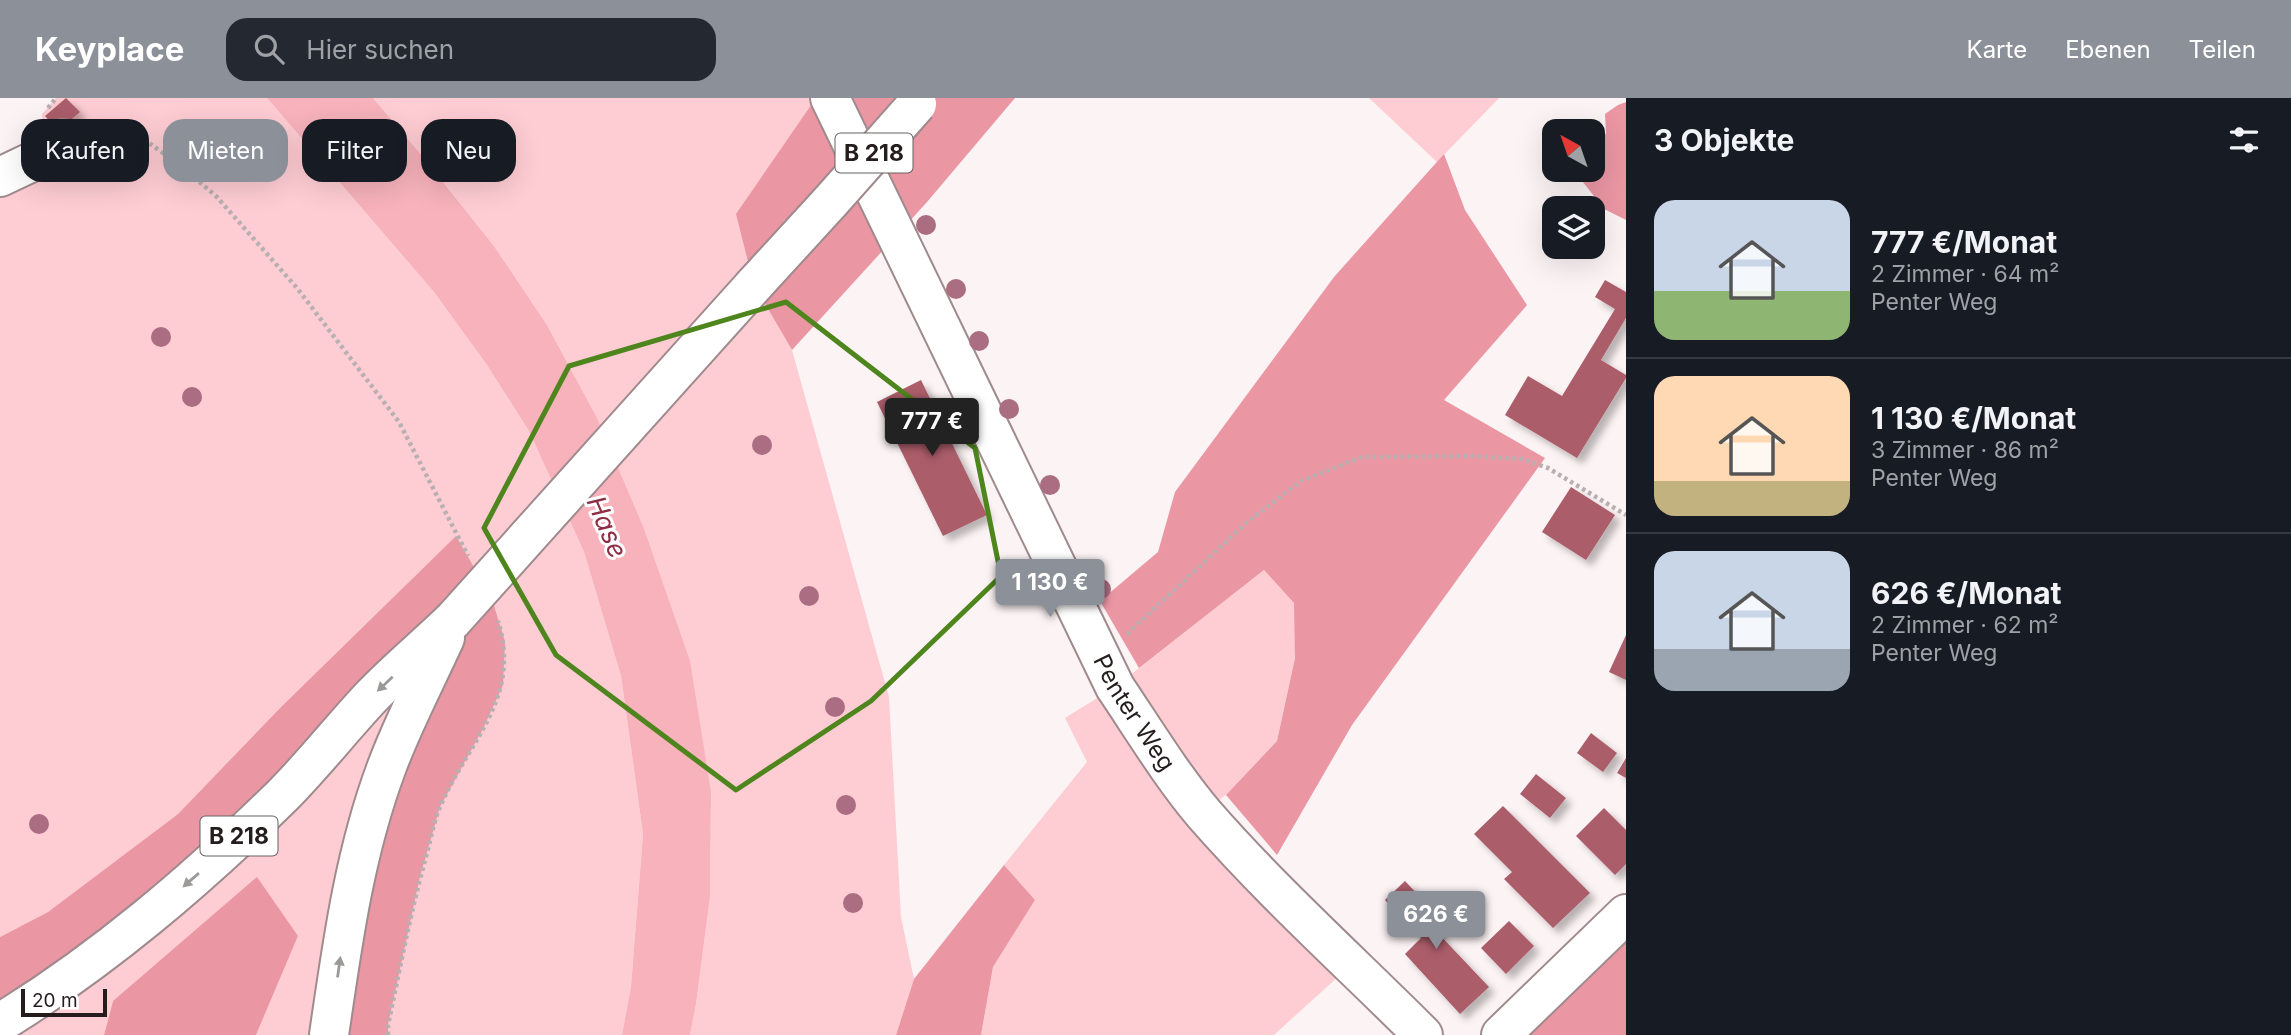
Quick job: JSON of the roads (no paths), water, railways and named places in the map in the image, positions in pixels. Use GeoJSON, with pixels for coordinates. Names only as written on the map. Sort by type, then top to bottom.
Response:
{"type":"FeatureCollection","features":[{"type":"Feature","properties":{"kind":"main road","name":"Penter Weg"},"geometry":{"type":"LineString","coordinates":[[830,98],[1115,687],[1203,812],[1264,879],[1423,1035]]}},
{"type":"Feature","properties":{"kind":"main road","name":"B 218"},"geometry":{"type":"LineString","coordinates":[[0,1023],[51,991],[128,934],[209,865],[284,793],[373,695],[453,620],[920,101]]}},
{"type":"Feature","properties":{"kind":"main road"},"geometry":{"type":"LineString","coordinates":[[0,177],[21,167]]}},
{"type":"Feature","properties":{"kind":"main road","name":"B 218"},"geometry":{"type":"LineString","coordinates":[[329,1035],[346,918],[364,839],[386,769],[453,620]]}},
{"type":"Feature","properties":{"kind":"main road"},"geometry":{"type":"LineString","coordinates":[[1501,1035],[1626,914]]}},
{"type":"Feature","properties":{"kind":"water"},"geometry":{"type":"Polygon","coordinates":[[[267,98],[373,98],[391,119],[302,119],[302,139],[288,119],[267,98]]]}},
{"type":"Feature","properties":{"kind":"water","name":"Hase"},"geometry":{"type":"Polygon","coordinates":[[[407,138],[421,155],[421,182],[443,182],[494,246],[547,325],[596,416],[644,529],[690,661],[711,792],[710,897],[690,1035],[622,1035],[631,986],[643,834],[621,676],[584,552],[529,431],[487,365],[434,292],[339,182],[407,182],[407,138]]]}}]}
